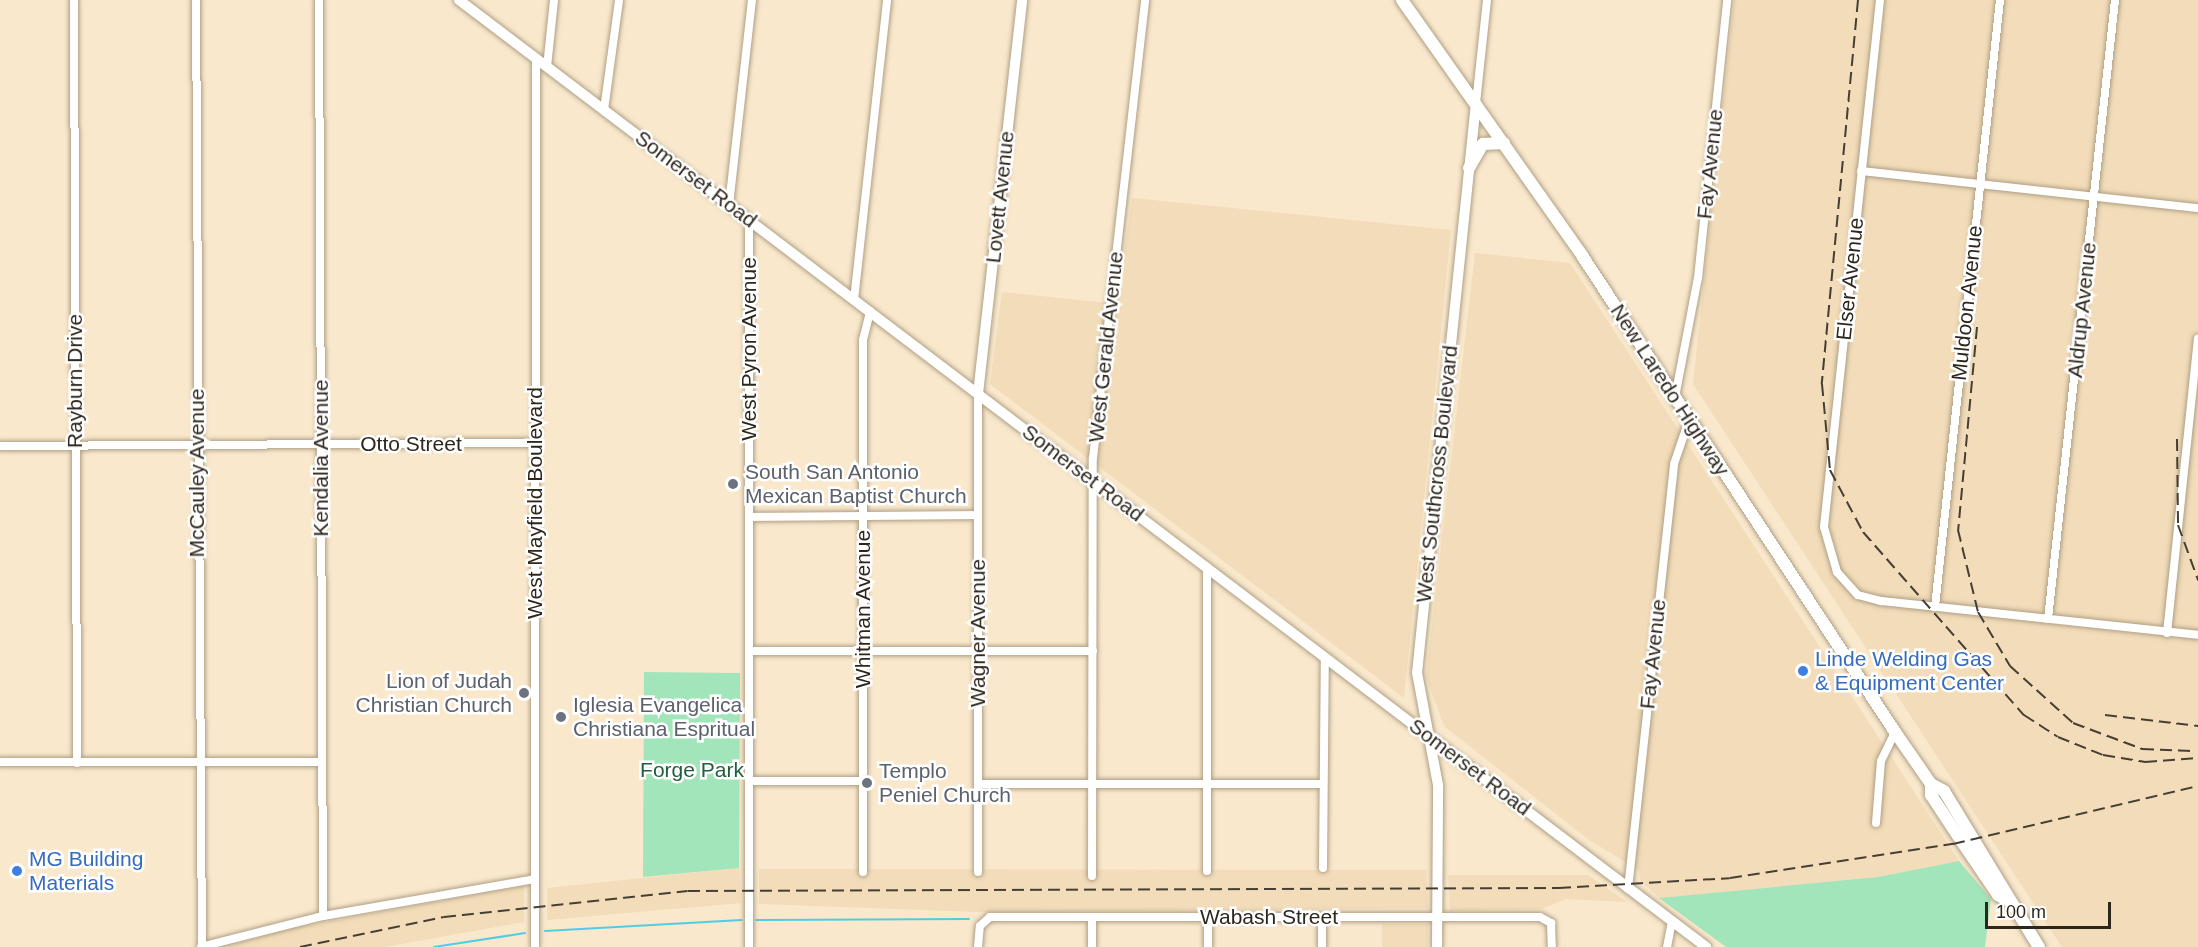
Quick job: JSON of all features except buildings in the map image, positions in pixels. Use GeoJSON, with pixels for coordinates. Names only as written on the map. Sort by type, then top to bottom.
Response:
{"type":"FeatureCollection","features":[{"type":"Feature","properties":{"kind":"main road","name":"Somerset Road"},"geometry":{"type":"LineString","coordinates":[[459,0],[1706,947]]}},
{"type":"Feature","properties":{"kind":"main road","name":"Lovett Avenue"},"geometry":{"type":"LineString","coordinates":[[978,394],[1022,0]]}},
{"type":"Feature","properties":{"kind":"main road","name":"New Laredo Highway"},"geometry":{"type":"LineString","coordinates":[[1402,0],[1504,143],[1895,732],[1931,784],[1944,791],[2008,888],[2009,901],[2039,947]]}},
{"type":"Feature","properties":{"kind":"main road","name":"West Southcross Boulevard"},"geometry":{"type":"LineString","coordinates":[[1437,947],[1438,785],[1431,737],[1417,687],[1418,654],[1476,103]]}},
{"type":"Feature","properties":{"kind":"main road"},"geometry":{"type":"LineString","coordinates":[[1469,168],[1483,144],[1504,143]]}},
{"type":"Feature","properties":{"kind":"street","name":"Rayburn Drive"},"geometry":{"type":"LineString","coordinates":[[74,0],[77,763]]}},
{"type":"Feature","properties":{"kind":"street","name":"McCauley Avenue"},"geometry":{"type":"LineString","coordinates":[[196,0],[198,762],[201,947]]}},
{"type":"Feature","properties":{"kind":"street","name":"Kendalia Avenue"},"geometry":{"type":"LineString","coordinates":[[319,0],[323,916]]}},
{"type":"Feature","properties":{"kind":"street"},"geometry":{"type":"LineString","coordinates":[[547,67],[554,0]]}},
{"type":"Feature","properties":{"kind":"street"},"geometry":{"type":"LineString","coordinates":[[604,110],[619,0]]}},
{"type":"Feature","properties":{"kind":"street"},"geometry":{"type":"LineString","coordinates":[[729,205],[752,0]]}},
{"type":"Feature","properties":{"kind":"street"},"geometry":{"type":"LineString","coordinates":[[854,300],[887,0]]}},
{"type":"Feature","properties":{"kind":"street","name":"West Gerald Avenue"},"geometry":{"type":"LineString","coordinates":[[1092,876],[1093,481],[1145,0]]}},
{"type":"Feature","properties":{"kind":"street","name":"West Southcross Boulevard"},"geometry":{"type":"LineString","coordinates":[[1476,103],[1487,0]]}},
{"type":"Feature","properties":{"kind":"street","name":"Fay Avenue"},"geometry":{"type":"LineString","coordinates":[[1675,399],[1698,278],[1727,0]]}},
{"type":"Feature","properties":{"kind":"street","name":"Elser Avenue"},"geometry":{"type":"LineString","coordinates":[[1880,0],[1824,527],[1830,556],[1858,595],[1935,607]]}},
{"type":"Feature","properties":{"kind":"street","name":"Muldoon Avenue"},"geometry":{"type":"LineString","coordinates":[[1935,607],[2000,0]]}},
{"type":"Feature","properties":{"kind":"street","name":"Aldrup Avenue"},"geometry":{"type":"LineString","coordinates":[[2048,619],[2115,0]]}},
{"type":"Feature","properties":{"kind":"street","name":"West Mayfield Boulevard"},"geometry":{"type":"LineString","coordinates":[[535,947],[536,59]]}},
{"type":"Feature","properties":{"kind":"street"},"geometry":{"type":"LineString","coordinates":[[1861,171],[2198,208]]}},
{"type":"Feature","properties":{"kind":"street","name":"West Pyron Avenue"},"geometry":{"type":"LineString","coordinates":[[748,220],[750,947]]}},
{"type":"Feature","properties":{"kind":"street","name":"Whitman Avenue"},"geometry":{"type":"LineString","coordinates":[[863,872],[863,340],[870,311]]}},
{"type":"Feature","properties":{"kind":"street"},"geometry":{"type":"LineString","coordinates":[[2167,633],[2198,339]]}},
{"type":"Feature","properties":{"kind":"street","name":"Wagner Avenue"},"geometry":{"type":"LineString","coordinates":[[978,394],[978,872]]}},
{"type":"Feature","properties":{"kind":"street","name":"Fay Avenue"},"geometry":{"type":"LineString","coordinates":[[1628,890],[1674,464],[1689,420]]}},
{"type":"Feature","properties":{"kind":"street","name":"Otto Street"},"geometry":{"type":"LineString","coordinates":[[0,446],[534,443]]}},
{"type":"Feature","properties":{"kind":"street"},"geometry":{"type":"LineString","coordinates":[[750,517],[978,516]]}},
{"type":"Feature","properties":{"kind":"street"},"geometry":{"type":"LineString","coordinates":[[1207,567],[1207,871]]}},
{"type":"Feature","properties":{"kind":"street"},"geometry":{"type":"LineString","coordinates":[[1935,607],[2198,635]]}},
{"type":"Feature","properties":{"kind":"street"},"geometry":{"type":"LineString","coordinates":[[750,651],[1093,651]]}},
{"type":"Feature","properties":{"kind":"street"},"geometry":{"type":"LineString","coordinates":[[1323,868],[1322,783],[1325,657]]}},
{"type":"Feature","properties":{"kind":"street"},"geometry":{"type":"LineString","coordinates":[[1876,823],[1878,776],[1895,732]]}},
{"type":"Feature","properties":{"kind":"street"},"geometry":{"type":"LineString","coordinates":[[0,762],[322,762]]}},
{"type":"Feature","properties":{"kind":"street"},"geometry":{"type":"LineString","coordinates":[[750,781],[863,782]]}},
{"type":"Feature","properties":{"kind":"street"},"geometry":{"type":"LineString","coordinates":[[978,784],[1322,783]]}},
{"type":"Feature","properties":{"kind":"street"},"geometry":{"type":"LineString","coordinates":[[201,947],[323,916],[535,879]]}},
{"type":"Feature","properties":{"kind":"street"},"geometry":{"type":"LineString","coordinates":[[1208,917],[1208,947]]}},
{"type":"Feature","properties":{"kind":"street"},"geometry":{"type":"LineString","coordinates":[[1322,917],[1322,947]]}},
{"type":"Feature","properties":{"kind":"street","name":"Wabash Street"},"geometry":{"type":"LineString","coordinates":[[978,947],[985,919],[1540,917],[1551,923],[1552,947]]}},
{"type":"Feature","properties":{"kind":"street"},"geometry":{"type":"LineString","coordinates":[[1092,918],[1092,947]]}},
{"type":"Feature","properties":{"kind":"street"},"geometry":{"type":"LineString","coordinates":[[1667,947],[1672,921]]}},
{"type":"Feature","properties":{"kind":"shaded area"},"geometry":{"type":"Polygon","coordinates":[[[1734,0],[2198,0],[2198,947],[2062,947],[1693,384],[1734,0]]]}},
{"type":"Feature","properties":{"kind":"shaded area"},"geometry":{"type":"Polygon","coordinates":[[[1132,198],[1451,230],[1404,698],[990,384],[1002,292],[1117,304],[1132,198]]]}},
{"type":"Feature","properties":{"kind":"shaded area"},"geometry":{"type":"Polygon","coordinates":[[[1475,253],[1570,263],[1959,861],[1878,877],[1659,898],[1640,880],[1639,870],[1589,840],[1444,726],[1426,677],[1475,253]]]}},
{"type":"Feature","properties":{"kind":"shaded area"},"geometry":{"type":"Polygon","coordinates":[[[739,868],[741,903],[547,920],[547,888],[739,868]]]}},
{"type":"Feature","properties":{"kind":"shaded area"},"geometry":{"type":"Polygon","coordinates":[[[759,869],[1426,870],[1428,908],[977,912],[759,904],[759,869]]]}},
{"type":"Feature","properties":{"kind":"shaded area"},"geometry":{"type":"Polygon","coordinates":[[[1448,875],[1588,875],[1627,902],[1566,899],[1541,909],[1450,911],[1448,875]]]}},
{"type":"Feature","properties":{"kind":"shaded area"},"geometry":{"type":"Polygon","coordinates":[[[524,886],[524,922],[385,947],[226,947],[283,930],[524,886]]]}},
{"type":"Feature","properties":{"kind":"shaded area"},"geometry":{"type":"Polygon","coordinates":[[[1382,924],[1428,924],[1428,947],[1382,947],[1382,924]]]}},
{"type":"Feature","properties":{"kind":"green space","name":"Forge Park"},"geometry":{"type":"Polygon","coordinates":[[[644,672],[740,673],[739,868],[643,877],[644,672]]]}},
{"type":"Feature","properties":{"kind":"green space"},"geometry":{"type":"Polygon","coordinates":[[[1959,861],[1991,899],[1985,947],[1726,947],[1659,898],[1878,877],[1959,861]]]}},
{"type":"Feature","properties":{"kind":"waterway"},"geometry":{"type":"LineString","coordinates":[[756,920],[969,919]]}},
{"type":"Feature","properties":{"kind":"waterway"},"geometry":{"type":"LineString","coordinates":[[545,931],[742,920]]}},
{"type":"Feature","properties":{"kind":"waterway"},"geometry":{"type":"LineString","coordinates":[[434,947],[525,933]]}},
{"type":"Feature","properties":{"kind":"railway"},"geometry":{"type":"LineString","coordinates":[[1858,0],[1822,384],[1830,470],[1863,532],[2024,715],[2058,737],[2103,755],[2145,762],[2198,758]]}},
{"type":"Feature","properties":{"kind":"railway"},"geometry":{"type":"LineString","coordinates":[[1977,327],[1958,530],[1978,612],[2010,666],[2073,723],[2142,749],[2192,751]]}},
{"type":"Feature","properties":{"kind":"railway"},"geometry":{"type":"LineString","coordinates":[[2177,439],[2178,525],[2198,580]]}},
{"type":"Feature","properties":{"kind":"railway"},"geometry":{"type":"LineString","coordinates":[[2105,715],[2198,726]]}},
{"type":"Feature","properties":{"kind":"railway"},"geometry":{"type":"LineString","coordinates":[[300,947],[444,917],[688,891],[1559,888],[1730,878],[1953,844],[2198,786]]}},
{"type":"Feature","properties":{"kind":"place","name":"South San Antonio Mexican Baptist Church"},"geometry":{"type":"Point","coordinates":[733,484]}},
{"type":"Feature","properties":{"kind":"place","name":"Linde Welding Gas & Equipment Center"},"geometry":{"type":"Point","coordinates":[1803,671]}},
{"type":"Feature","properties":{"kind":"place","name":"Lion of Judah Christian Church"},"geometry":{"type":"Point","coordinates":[524,693]}},
{"type":"Feature","properties":{"kind":"place","name":"Iglesia Evangelica Christiana Espritual"},"geometry":{"type":"Point","coordinates":[561,717]}},
{"type":"Feature","properties":{"kind":"place","name":"Templo Peniel Church"},"geometry":{"type":"Point","coordinates":[867,783]}},
{"type":"Feature","properties":{"kind":"place","name":"MG Building Materials"},"geometry":{"type":"Point","coordinates":[17,871]}}]}
